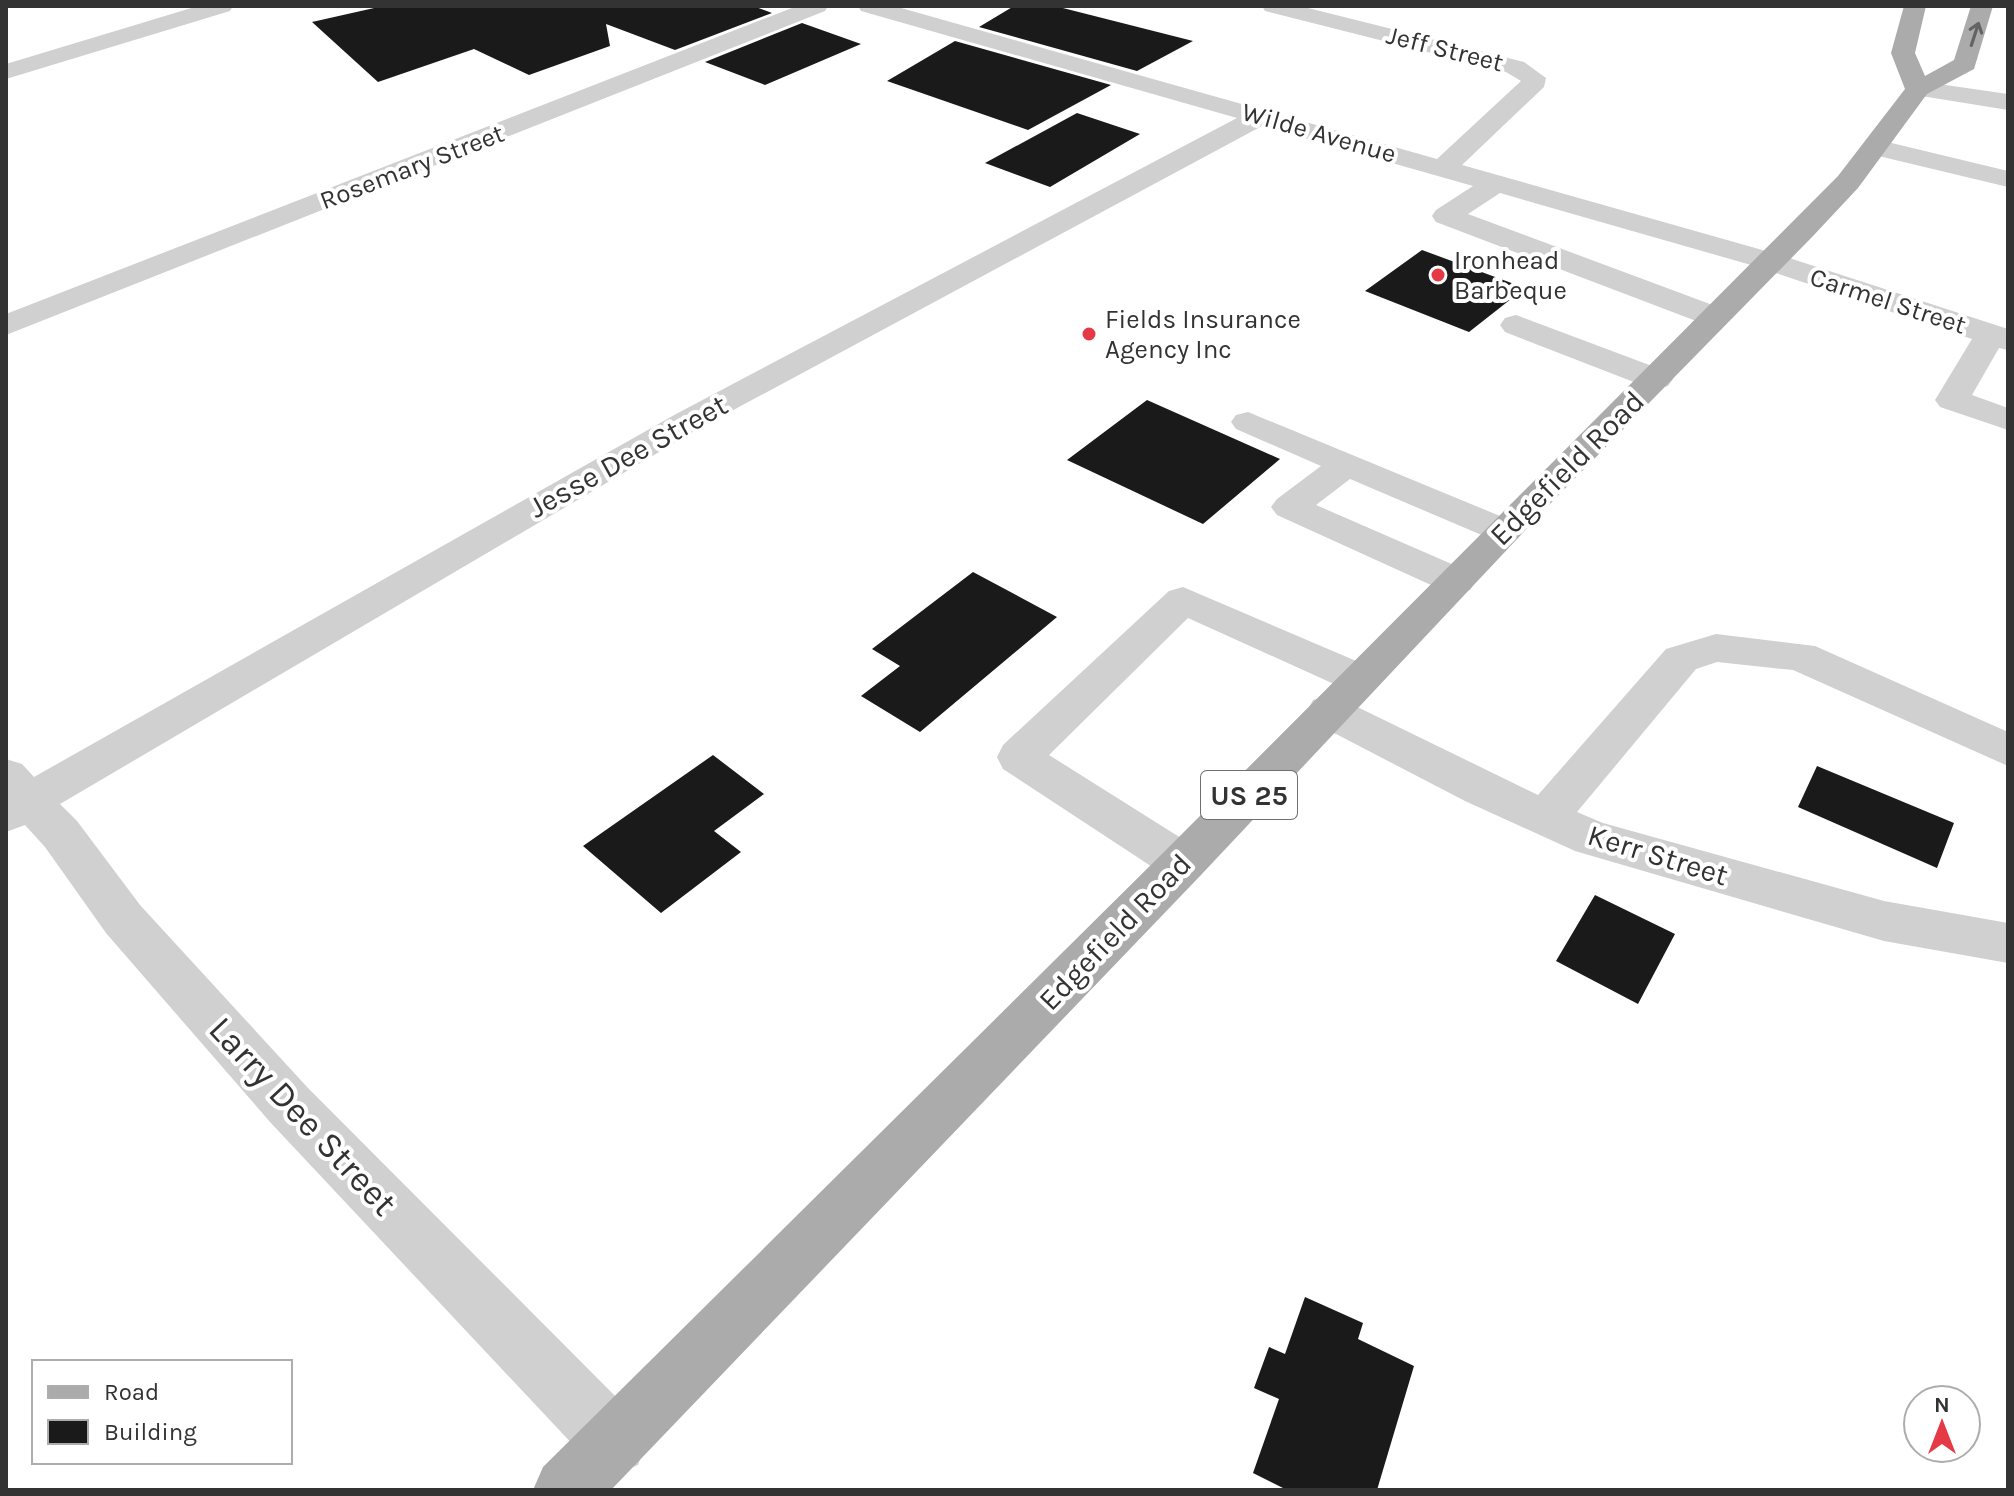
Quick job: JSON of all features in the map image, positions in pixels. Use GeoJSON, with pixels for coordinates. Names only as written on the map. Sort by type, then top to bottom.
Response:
{"type":"FeatureCollection","features":[{"type":"Feature","properties":{"kind":"main road"},"geometry":{"type":"LineString","coordinates":[[1915,6],[1903,53],[1918,89]]}},
{"type":"Feature","properties":{"kind":"main road","name":"Edgefield Road"},"geometry":{"type":"LineString","coordinates":[[566,1490],[1848,182],[1918,89],[1965,64],[1982,6]]}},
{"type":"Feature","properties":{"kind":"street"},"geometry":{"type":"LineString","coordinates":[[6,72],[222,6]]}},
{"type":"Feature","properties":{"kind":"street","name":"Rosemary Street"},"geometry":{"type":"LineString","coordinates":[[6,325],[817,6]]}},
{"type":"Feature","properties":{"kind":"street","name":"Wilde Avenue"},"geometry":{"type":"LineString","coordinates":[[869,6],[1769,261]]}},
{"type":"Feature","properties":{"kind":"street","name":"Jeff Street"},"geometry":{"type":"LineString","coordinates":[[1273,6],[1515,67],[1534,78],[1532,87],[1442,169]]}},
{"type":"Feature","properties":{"kind":"street"},"geometry":{"type":"LineString","coordinates":[[1918,89],[2008,102]]}},
{"type":"Feature","properties":{"kind":"street","name":"Jesse Dee Street"},"geometry":{"type":"LineString","coordinates":[[14,797],[98,759],[688,421],[1261,116]]}},
{"type":"Feature","properties":{"kind":"street"},"geometry":{"type":"LineString","coordinates":[[1875,147],[2008,179]]}},
{"type":"Feature","properties":{"kind":"street"},"geometry":{"type":"LineString","coordinates":[[1495,184],[1446,216],[1715,317]]}},
{"type":"Feature","properties":{"kind":"street","name":"Carmel Street"},"geometry":{"type":"LineString","coordinates":[[1769,261],[2002,333]]}},
{"type":"Feature","properties":{"kind":"street"},"geometry":{"type":"LineString","coordinates":[[1516,325],[1656,379]]}},
{"type":"Feature","properties":{"kind":"street"},"geometry":{"type":"LineString","coordinates":[[2002,333],[1952,400],[2008,420]]}},
{"type":"Feature","properties":{"kind":"street"},"geometry":{"type":"LineString","coordinates":[[1248,422],[1504,531]]}},
{"type":"Feature","properties":{"kind":"street"},"geometry":{"type":"LineString","coordinates":[[1346,464],[1290,507],[1456,581]]}},
{"type":"Feature","properties":{"kind":"street","name":"Kerr Street"},"geometry":{"type":"LineString","coordinates":[[1183,863],[1019,757],[1183,600],[1344,695],[1481,789],[1591,838],[1884,921],[2008,943]]}},
{"type":"Feature","properties":{"kind":"street"},"geometry":{"type":"LineString","coordinates":[[1545,818],[1681,659],[1716,648],[1800,656],[2008,750]]}},
{"type":"Feature","properties":{"kind":"street","name":"Larry Dee Street"},"geometry":{"type":"LineString","coordinates":[[14,797],[61,834],[123,919],[289,1105],[615,1442]]}},
{"type":"Feature","properties":{"kind":"building"},"geometry":{"type":"Polygon","coordinates":[[[383,6],[753,6],[772,13],[675,50],[606,24],[610,46],[529,75],[474,49],[378,82],[312,22],[383,6]]]}},
{"type":"Feature","properties":{"kind":"building"},"geometry":{"type":"Polygon","coordinates":[[[1014,6],[1055,6],[1193,41],[1137,71],[979,27],[1014,6]]]}},
{"type":"Feature","properties":{"kind":"building"},"geometry":{"type":"Polygon","coordinates":[[[802,23],[861,44],[765,85],[705,62],[802,23]]]}},
{"type":"Feature","properties":{"kind":"building"},"geometry":{"type":"Polygon","coordinates":[[[955,41],[1111,85],[1028,130],[887,81],[955,41]]]}},
{"type":"Feature","properties":{"kind":"building"},"geometry":{"type":"Polygon","coordinates":[[[1077,113],[1140,134],[1050,187],[985,163],[1077,113]]]}},
{"type":"Feature","properties":{"kind":"building","name":"Ironhead Barbeque"},"geometry":{"type":"Polygon","coordinates":[[[1422,250],[1525,288],[1469,332],[1365,291],[1422,250]]]}},
{"type":"Feature","properties":{"kind":"building"},"geometry":{"type":"Polygon","coordinates":[[[1147,400],[1280,459],[1203,524],[1067,460],[1147,400]]]}},
{"type":"Feature","properties":{"kind":"building"},"geometry":{"type":"Polygon","coordinates":[[[973,572],[1057,617],[920,732],[861,696],[900,666],[872,649],[973,572]]]}},
{"type":"Feature","properties":{"kind":"building"},"geometry":{"type":"Polygon","coordinates":[[[713,755],[764,794],[714,831],[741,852],[661,913],[583,846],[713,755]]]}},
{"type":"Feature","properties":{"kind":"building"},"geometry":{"type":"Polygon","coordinates":[[[1817,766],[1954,823],[1937,868],[1798,807],[1817,766]]]}},
{"type":"Feature","properties":{"kind":"building"},"geometry":{"type":"Polygon","coordinates":[[[1595,895],[1675,934],[1638,1004],[1556,961],[1595,895]]]}},
{"type":"Feature","properties":{"kind":"building"},"geometry":{"type":"Polygon","coordinates":[[[1305,1297],[1363,1323],[1358,1339],[1414,1366],[1377,1490],[1287,1490],[1253,1473],[1279,1399],[1254,1388],[1269,1347],[1285,1354],[1305,1297]]]}},
{"type":"Feature","properties":{"kind":"place","name":"Ironhead Barbeque"},"geometry":{"type":"Point","coordinates":[1438,275]}},
{"type":"Feature","properties":{"kind":"place","name":"Fields Insurance Agency Inc"},"geometry":{"type":"Point","coordinates":[1089,334]}}]}
